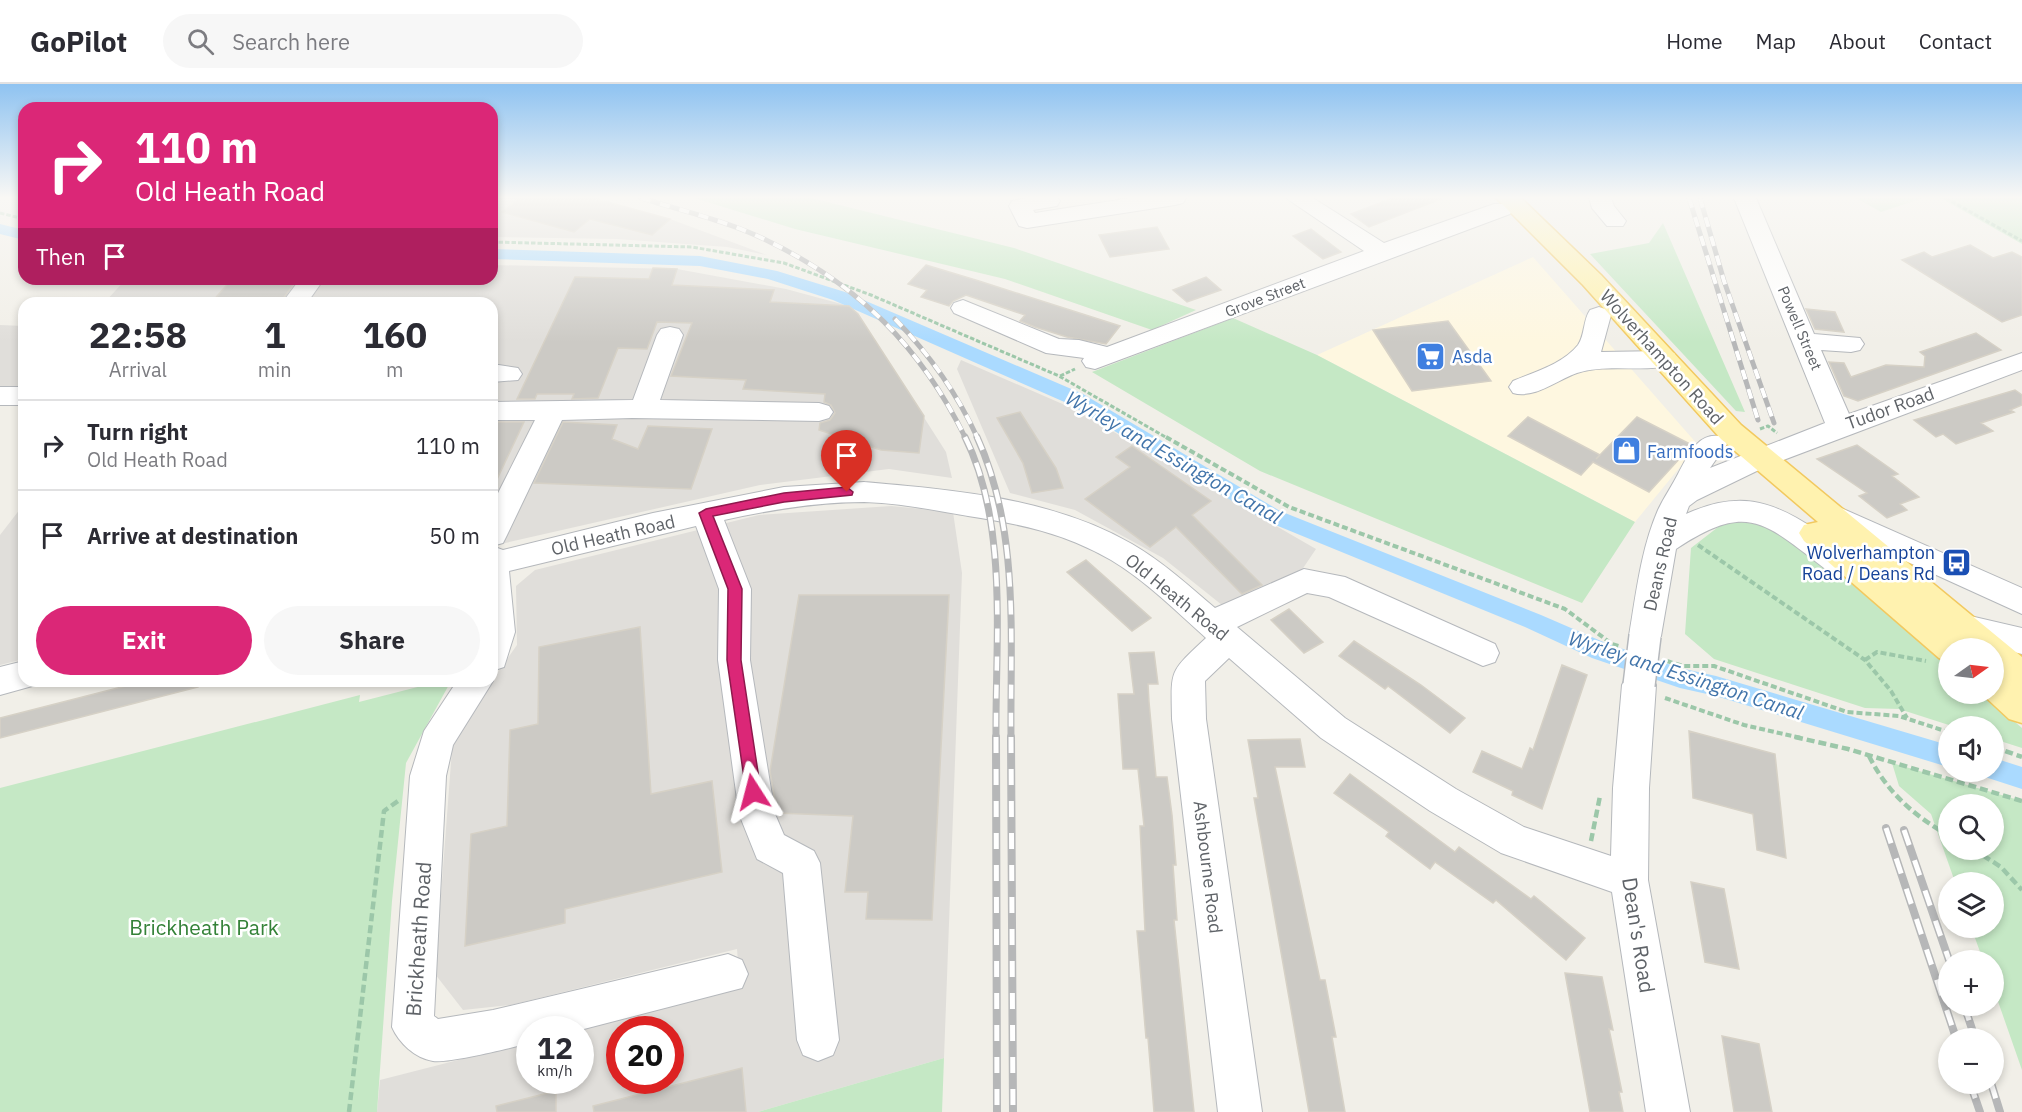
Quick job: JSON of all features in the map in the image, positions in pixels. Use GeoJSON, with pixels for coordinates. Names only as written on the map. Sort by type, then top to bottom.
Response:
{"type":"FeatureCollection","features":[{"type":"Feature","properties":{"kind":"main road","name":"Wolverhampton Road"},"geometry":{"type":"LineString","coordinates":[[1541,246],[1599,315],[1731,432],[1751,469]]}},
{"type":"Feature","properties":{"kind":"main road","name":"Wolverhampton Road"},"geometry":{"type":"LineString","coordinates":[[1553,246],[1592,280],[1713,444],[1820,510],[1949,638]]}},
{"type":"Feature","properties":{"kind":"main road"},"geometry":{"type":"LineString","coordinates":[[1751,469],[1884,576],[1907,611],[1945,638]]}},
{"type":"Feature","properties":{"kind":"main road"},"geometry":{"type":"LineString","coordinates":[[2004,662],[2022,678]]}},
{"type":"Feature","properties":{"kind":"main road"},"geometry":{"type":"LineString","coordinates":[[2004,693],[2022,708]]}},
{"type":"Feature","properties":{"kind":"street"},"geometry":{"type":"LineString","coordinates":[[1373,246],[1384,253]]}},
{"type":"Feature","properties":{"kind":"street","name":"Grove Street"},"geometry":{"type":"LineString","coordinates":[[963,308],[1055,346],[1079,348],[1101,359],[1402,246]]}},
{"type":"Feature","properties":{"kind":"street","name":"Powell Street"},"geometry":{"type":"LineString","coordinates":[[1765,246],[1840,426]]}},
{"type":"Feature","properties":{"kind":"street"},"geometry":{"type":"LineString","coordinates":[[1568,367],[1591,348],[1599,315]]}},
{"type":"Feature","properties":{"kind":"street"},"geometry":{"type":"LineString","coordinates":[[643,409],[670,335]]}},
{"type":"Feature","properties":{"kind":"street"},"geometry":{"type":"LineString","coordinates":[[1805,341],[1851,344]]}},
{"type":"Feature","properties":{"kind":"street"},"geometry":{"type":"LineString","coordinates":[[1522,387],[1568,367],[1596,360],[1651,359]]}},
{"type":"Feature","properties":{"kind":"street","name":"Tudor Road"},"geometry":{"type":"LineString","coordinates":[[1751,469],[1840,426],[2022,361]]}},
{"type":"Feature","properties":{"kind":"street"},"geometry":{"type":"LineString","coordinates":[[0,396],[18,396]]}},
{"type":"Feature","properties":{"kind":"street"},"geometry":{"type":"LineString","coordinates":[[498,411],[643,409],[819,412]]}},
{"type":"Feature","properties":{"kind":"street"},"geometry":{"type":"LineString","coordinates":[[498,523],[554,411]]}},
{"type":"Feature","properties":{"kind":"street"},"geometry":{"type":"LineString","coordinates":[[1681,527],[1697,465],[1713,444]]}},
{"type":"Feature","properties":{"kind":"street","name":"Deans Road"},"geometry":{"type":"LineString","coordinates":[[1639,687],[1650,595],[1681,527],[1751,469]]}},
{"type":"Feature","properties":{"kind":"street","name":"Old Heath Road"},"geometry":{"type":"LineString","coordinates":[[498,563],[706,513],[784,497],[864,492],[917,497],[1031,515],[1066,526],[1121,552],[1180,595],[1333,728],[1443,800],[1514,841],[1629,880]]}},
{"type":"Feature","properties":{"kind":"street"},"geometry":{"type":"LineString","coordinates":[[1681,527],[1719,511],[1751,509],[1779,520],[1851,572],[1884,576]]}},
{"type":"Feature","properties":{"kind":"street","name":"Wolverhampton Road"},"geometry":{"type":"LineString","coordinates":[[1820,510],[1930,558],[2022,602]]}},
{"type":"Feature","properties":{"kind":"street"},"geometry":{"type":"LineString","coordinates":[[706,513],[735,589],[734,660],[757,814],[771,847],[801,863],[818,1040]]}},
{"type":"Feature","properties":{"kind":"street","name":"Wolverhampton Road"},"geometry":{"type":"LineString","coordinates":[[1884,576],[1898,555],[1930,558]]}},
{"type":"Feature","properties":{"kind":"street"},"geometry":{"type":"LineString","coordinates":[[1220,631],[1304,581],[1314,580],[1334,586],[1483,653]]}},
{"type":"Feature","properties":{"kind":"street"},"geometry":{"type":"LineString","coordinates":[[1987,584],[2022,608]]}},
{"type":"Feature","properties":{"kind":"street"},"geometry":{"type":"LineString","coordinates":[[498,615],[500,632],[498,638]]}},
{"type":"Feature","properties":{"kind":"street","name":"Ashbourne Road"},"geometry":{"type":"LineString","coordinates":[[1220,631],[1188,676],[1189,719],[1239,1112]]}},
{"type":"Feature","properties":{"kind":"street","name":"Wolverhampton Road"},"geometry":{"type":"LineString","coordinates":[[2004,643],[2022,641]]}},
{"type":"Feature","properties":{"kind":"street"},"geometry":{"type":"LineString","coordinates":[[0,681],[18,676]]}},
{"type":"Feature","properties":{"kind":"street","name":"Brickheath Road"},"geometry":{"type":"LineString","coordinates":[[471,687],[457,706],[436,742],[428,776],[413,1027],[434,1040],[493,1031],[728,974]]}},
{"type":"Feature","properties":{"kind":"street","name":"Dean's Road"},"geometry":{"type":"LineString","coordinates":[[1639,687],[1631,788],[1629,880],[1668,1112]]}},
{"type":"Feature","properties":{"kind":"path"},"geometry":{"type":"LineString","coordinates":[[651,246],[692,247],[769,259],[881,299],[1067,380],[1289,507],[1565,609],[1612,644],[1643,647],[1683,666],[1714,666],[1847,712],[1907,718],[1938,729]]}},
{"type":"Feature","properties":{"kind":"path"},"geometry":{"type":"LineString","coordinates":[[1681,527],[1865,660],[1891,691],[1907,718]]}},
{"type":"Feature","properties":{"kind":"path"},"geometry":{"type":"LineString","coordinates":[[1865,660],[1877,652],[1938,648]]}},
{"type":"Feature","properties":{"kind":"path"},"geometry":{"type":"LineString","coordinates":[[1639,687],[1744,724],[1869,756],[2022,801]]}},
{"type":"Feature","properties":{"kind":"path"},"geometry":{"type":"LineString","coordinates":[[2004,751],[2022,757]]}},
{"type":"Feature","properties":{"kind":"path"},"geometry":{"type":"LineString","coordinates":[[1869,756],[1877,774],[1900,801],[1920,818],[1938,829]]}},
{"type":"Feature","properties":{"kind":"path"},"geometry":{"type":"LineString","coordinates":[[349,1112],[384,811],[428,776]]}},
{"type":"Feature","properties":{"kind":"path"},"geometry":{"type":"LineString","coordinates":[[1587,866],[1601,787]]}},
{"type":"Feature","properties":{"kind":"path"},"geometry":{"type":"LineString","coordinates":[[1990,860],[2001,867],[2022,890]]}},
{"type":"Feature","properties":{"kind":"shaded area"},"geometry":{"type":"Polygon","coordinates":[[[713,246],[743,246],[767,255],[713,246]]]}},
{"type":"Feature","properties":{"kind":"shaded area"},"geometry":{"type":"Polygon","coordinates":[[[1533,257],[1698,445],[1635,522],[1317,355],[1533,257]]]}},
{"type":"Feature","properties":{"kind":"shaded area"},"geometry":{"type":"Polygon","coordinates":[[[498,265],[677,269],[786,289],[849,306],[858,314],[946,452],[952,478],[889,469],[760,485],[498,545],[498,297],[110,297],[120,285],[498,285],[498,265]]]}},
{"type":"Feature","properties":{"kind":"shaded area"},"geometry":{"type":"Polygon","coordinates":[[[0,325],[18,326],[18,389],[0,390],[0,325]]]}},
{"type":"Feature","properties":{"kind":"shaded area"},"geometry":{"type":"Polygon","coordinates":[[[961,360],[1074,409],[1316,549],[1291,586],[1227,609],[1163,558],[1075,510],[1010,493],[957,369],[961,360]]]}},
{"type":"Feature","properties":{"kind":"shaded area"},"geometry":{"type":"Polygon","coordinates":[[[891,506],[953,512],[962,573],[944,1058],[758,1112],[377,1112],[380,1080],[516,1045],[516,1094],[594,1094],[594,1025],[606,1022],[606,1094],[684,1094],[684,1016],[631,1016],[740,988],[737,949],[511,1005],[463,1010],[435,974],[453,736],[487,687],[498,687],[498,672],[517,645],[516,586],[535,570],[759,515],[891,506]]]}},
{"type":"Feature","properties":{"kind":"shaded area"},"geometry":{"type":"Polygon","coordinates":[[[18,512],[18,660],[0,665],[0,535],[18,512]]]}},
{"type":"Feature","properties":{"kind":"green space"},"geometry":{"type":"Polygon","coordinates":[[[866,246],[1006,246],[1196,310],[1152,330],[1005,279],[866,246]]]}},
{"type":"Feature","properties":{"kind":"green space"},"geometry":{"type":"Polygon","coordinates":[[[1633,246],[1673,246],[1745,412],[1736,411],[1590,254],[1633,246]]]}},
{"type":"Feature","properties":{"kind":"green space"},"geometry":{"type":"Polygon","coordinates":[[[1233,318],[1317,355],[1635,522],[1582,603],[1260,471],[1092,372],[1233,318]]]}},
{"type":"Feature","properties":{"kind":"green space"},"geometry":{"type":"Polygon","coordinates":[[[1757,518],[1823,560],[1938,657],[1938,704],[1994,704],[2022,728],[2022,748],[2004,742],[2004,716],[1938,716],[1938,722],[1899,709],[1865,708],[1714,659],[1685,634],[1691,548],[1722,524],[1757,518]]]}},
{"type":"Feature","properties":{"kind":"green space","name":"Brickheath Park"},"geometry":{"type":"Polygon","coordinates":[[[418,687],[448,687],[406,763],[392,901],[377,1112],[0,1112],[0,788],[360,695],[359,702],[418,687]]]}},
{"type":"Feature","properties":{"kind":"green space"},"geometry":{"type":"Polygon","coordinates":[[[1892,763],[1938,776],[1938,782],[1957,782],[1998,794],[1938,794],[1938,834],[1931,814],[1899,786],[1892,763]]]}},
{"type":"Feature","properties":{"kind":"green space"},"geometry":{"type":"Polygon","coordinates":[[[2004,796],[2022,801],[2022,1070],[2003,1016],[2004,950],[1979,950],[1975,938],[2004,938],[2004,872],[1951,872],[1947,860],[2004,860],[2004,796]]]}},
{"type":"Feature","properties":{"kind":"green space"},"geometry":{"type":"Polygon","coordinates":[[[944,1058],[942,1112],[758,1112],[944,1058]]]}},
{"type":"Feature","properties":{"kind":"building"},"geometry":{"type":"Polygon","coordinates":[[[1104,246],[1167,246],[1169,249],[1110,257],[1104,246]]]}},
{"type":"Feature","properties":{"kind":"building"},"geometry":{"type":"Polygon","coordinates":[[[1306,246],[1333,246],[1341,252],[1323,259],[1306,246]]]}},
{"type":"Feature","properties":{"kind":"building"},"geometry":{"type":"Polygon","coordinates":[[[1972,246],[1993,258],[2012,252],[2022,257],[2022,315],[2002,322],[1902,260],[1924,252],[1932,257],[1972,246]]]}},
{"type":"Feature","properties":{"kind":"building"},"geometry":{"type":"Polygon","coordinates":[[[926,265],[1120,326],[1106,344],[1067,337],[1035,327],[1020,321],[1025,315],[966,295],[953,301],[949,306],[921,297],[927,290],[908,284],[926,265]]]}},
{"type":"Feature","properties":{"kind":"building"},"geometry":{"type":"Polygon","coordinates":[[[653,268],[677,269],[672,285],[774,290],[770,302],[849,306],[858,314],[924,416],[919,453],[881,450],[819,430],[820,423],[830,420],[835,413],[831,405],[824,402],[825,394],[743,389],[746,380],[671,376],[692,323],[657,322],[647,349],[618,348],[598,398],[572,399],[574,394],[537,394],[535,399],[517,399],[575,277],[649,279],[653,268]]]}},
{"type":"Feature","properties":{"kind":"building"},"geometry":{"type":"Polygon","coordinates":[[[1206,277],[1221,290],[1187,302],[1173,290],[1206,277]]]}},
{"type":"Feature","properties":{"kind":"building"},"geometry":{"type":"Polygon","coordinates":[[[227,285],[293,285],[284,297],[216,297],[227,285]]]}},
{"type":"Feature","properties":{"kind":"building"},"geometry":{"type":"Polygon","coordinates":[[[1806,309],[1835,312],[1844,332],[1815,329],[1806,309]]]}},
{"type":"Feature","properties":{"kind":"building","name":"Asda"},"geometry":{"type":"Polygon","coordinates":[[[1448,321],[1491,381],[1412,391],[1373,330],[1448,321]]]}},
{"type":"Feature","properties":{"kind":"building"},"geometry":{"type":"Polygon","coordinates":[[[1976,333],[2001,350],[1858,401],[1844,396],[1829,362],[1844,363],[1851,377],[1886,365],[1924,367],[1925,356],[1920,352],[1976,333]]]}},
{"type":"Feature","properties":{"kind":"building"},"geometry":{"type":"Polygon","coordinates":[[[2015,390],[2022,395],[2022,405],[2010,410],[2014,412],[1981,423],[1993,431],[1956,444],[1943,434],[1936,437],[1914,420],[2015,390]]]}},
{"type":"Feature","properties":{"kind":"building"},"geometry":{"type":"Polygon","coordinates":[[[1020,412],[1056,468],[1063,488],[1032,493],[1023,463],[997,418],[1020,412]]]}},
{"type":"Feature","properties":{"kind":"building"},"geometry":{"type":"Polygon","coordinates":[[[1528,417],[1600,455],[1637,417],[1692,445],[1649,492],[1593,462],[1581,475],[1508,436],[1528,417]]]}},
{"type":"Feature","properties":{"kind":"building"},"geometry":{"type":"Polygon","coordinates":[[[498,422],[524,422],[498,477],[498,422]]]}},
{"type":"Feature","properties":{"kind":"building"},"geometry":{"type":"Polygon","coordinates":[[[563,422],[617,425],[612,439],[638,449],[648,426],[712,429],[691,489],[534,483],[563,422]]]}},
{"type":"Feature","properties":{"kind":"building"},"geometry":{"type":"Polygon","coordinates":[[[1857,445],[1898,474],[1892,476],[1919,497],[1900,504],[1907,510],[1887,518],[1859,496],[1867,493],[1817,459],[1857,445]]]}},
{"type":"Feature","properties":{"kind":"building"},"geometry":{"type":"Polygon","coordinates":[[[1132,446],[1211,501],[1192,515],[1262,585],[1242,594],[1176,527],[1150,547],[1085,499],[1130,467],[1116,457],[1132,446]]]}},
{"type":"Feature","properties":{"kind":"building"},"geometry":{"type":"Polygon","coordinates":[[[1086,560],[1151,618],[1132,631],[1067,572],[1086,560]]]}},
{"type":"Feature","properties":{"kind":"building"},"geometry":{"type":"Polygon","coordinates":[[[799,595],[949,595],[932,920],[866,919],[868,892],[845,892],[853,816],[777,813],[770,771],[799,595]]]}},
{"type":"Feature","properties":{"kind":"building"},"geometry":{"type":"Polygon","coordinates":[[[1289,609],[1323,642],[1304,653],[1271,620],[1289,609]]]}},
{"type":"Feature","properties":{"kind":"building"},"geometry":{"type":"Polygon","coordinates":[[[640,627],[651,794],[712,781],[722,872],[565,909],[565,923],[465,946],[471,834],[507,826],[510,730],[538,724],[539,647],[640,627]]]}},
{"type":"Feature","properties":{"kind":"building"},"geometry":{"type":"Polygon","coordinates":[[[1354,641],[1421,685],[1465,718],[1450,733],[1388,686],[1385,689],[1339,656],[1354,641]]]}},
{"type":"Feature","properties":{"kind":"building"},"geometry":{"type":"Polygon","coordinates":[[[1154,652],[1158,684],[1148,684],[1149,702],[1156,777],[1167,777],[1172,815],[1176,865],[1173,865],[1177,920],[1174,920],[1194,1112],[1154,1112],[1148,1038],[1146,1038],[1137,931],[1145,931],[1140,826],[1144,826],[1138,769],[1123,769],[1118,694],[1134,694],[1129,653],[1154,652]]]}},
{"type":"Feature","properties":{"kind":"building"},"geometry":{"type":"Polygon","coordinates":[[[1562,665],[1587,675],[1542,809],[1512,795],[1513,791],[1473,772],[1482,751],[1522,769],[1530,748],[1533,750],[1562,665]]]}},
{"type":"Feature","properties":{"kind":"building"},"geometry":{"type":"Polygon","coordinates":[[[121,687],[198,687],[0,738],[0,718],[121,687]]]}},
{"type":"Feature","properties":{"kind":"building"},"geometry":{"type":"Polygon","coordinates":[[[1689,731],[1775,754],[1786,858],[1757,850],[1753,814],[1693,798],[1689,731]]]}},
{"type":"Feature","properties":{"kind":"building"},"geometry":{"type":"Polygon","coordinates":[[[1300,739],[1305,767],[1275,767],[1320,980],[1325,980],[1336,1037],[1332,1037],[1345,1112],[1309,1112],[1254,798],[1258,798],[1248,740],[1300,739]]]}},
{"type":"Feature","properties":{"kind":"building"},"geometry":{"type":"Polygon","coordinates":[[[1350,774],[1455,852],[1459,847],[1531,899],[1534,896],[1585,938],[1566,960],[1496,900],[1493,903],[1435,862],[1430,869],[1386,836],[1389,832],[1334,793],[1350,774]]]}},
{"type":"Feature","properties":{"kind":"building"},"geometry":{"type":"Polygon","coordinates":[[[1691,882],[1724,889],[1739,969],[1705,962],[1691,882]]]}},
{"type":"Feature","properties":{"kind":"building"},"geometry":{"type":"Polygon","coordinates":[[[1565,973],[1602,977],[1613,1030],[1609,1029],[1622,1092],[1619,1092],[1623,1112],[1590,1112],[1565,973]]]}},
{"type":"Feature","properties":{"kind":"building"},"geometry":{"type":"Polygon","coordinates":[[[1722,1036],[1759,1044],[1772,1112],[1734,1112],[1722,1036]]]}},
{"type":"Feature","properties":{"kind":"building"},"geometry":{"type":"Polygon","coordinates":[[[742,1068],[746,1112],[594,1112],[593,1106],[640,1094],[684,1094],[684,1083],[742,1068]]]}},
{"type":"Feature","properties":{"kind":"building"},"geometry":{"type":"Polygon","coordinates":[[[544,1094],[556,1094],[556,1112],[497,1112],[496,1106],[544,1094]]]}},
{"type":"Feature","properties":{"kind":"waterway","name":"Wyrley and Essington Canal"},"geometry":{"type":"LineString","coordinates":[[498,254],[700,261],[771,275],[839,296],[1076,399],[1273,516],[1533,621],[1600,651],[1680,678],[1716,686],[1938,753]]}},
{"type":"Feature","properties":{"kind":"waterway","name":"Wyrley and Essington Canal"},"geometry":{"type":"LineString","coordinates":[[2004,772],[2022,778]]}},
{"type":"Feature","properties":{"kind":"railway"},"geometry":{"type":"LineString","coordinates":[[777,246],[830,277],[884,322],[929,375],[965,438]]}},
{"type":"Feature","properties":{"kind":"railway"},"geometry":{"type":"LineString","coordinates":[[1704,246],[1758,420]]}},
{"type":"Feature","properties":{"kind":"railway"},"geometry":{"type":"LineString","coordinates":[[1714,246],[1774,423]]}},
{"type":"Feature","properties":{"kind":"railway"},"geometry":{"type":"LineString","coordinates":[[895,319],[942,375],[977,437]]}},
{"type":"Feature","properties":{"kind":"railway"},"geometry":{"type":"LineString","coordinates":[[977,437],[991,473],[1006,547],[1010,585],[1011,737]]}},
{"type":"Feature","properties":{"kind":"railway"},"geometry":{"type":"LineString","coordinates":[[965,438],[979,471],[994,546],[997,584],[996,738]]}},
{"type":"Feature","properties":{"kind":"railway"},"geometry":{"type":"LineString","coordinates":[[1011,737],[1013,1112]]}},
{"type":"Feature","properties":{"kind":"railway"},"geometry":{"type":"LineString","coordinates":[[996,738],[997,1112]]}},
{"type":"Feature","properties":{"kind":"railway"},"geometry":{"type":"LineString","coordinates":[[1886,828],[1953,1028]]}},
{"type":"Feature","properties":{"kind":"railway"},"geometry":{"type":"LineString","coordinates":[[1904,830],[1946,950]]}},
{"type":"Feature","properties":{"kind":"railway"},"geometry":{"type":"LineString","coordinates":[[1968,1016],[1972,1028]]}},
{"type":"Feature","properties":{"kind":"railway"},"geometry":{"type":"LineString","coordinates":[[1974,1094],[1980,1112]]}},
{"type":"Feature","properties":{"kind":"railway"},"geometry":{"type":"LineString","coordinates":[[1994,1094],[2000,1112]]}},
{"type":"Feature","properties":{"kind":"place","name":"Asda"},"geometry":{"type":"Point","coordinates":[1431,356]}},
{"type":"Feature","properties":{"kind":"place","name":"Farmfoods"},"geometry":{"type":"Point","coordinates":[1626,451]}},
{"type":"Feature","properties":{"kind":"place","name":"Wolverhampton Road / Deans Rd"},"geometry":{"type":"Point","coordinates":[1956,562]}},
{"type":"Feature","properties":{"kind":"route"},"geometry":{"type":"LineString","coordinates":[[753,792],[734,660],[735,589],[706,513],[784,497],[847,492]]}}]}
